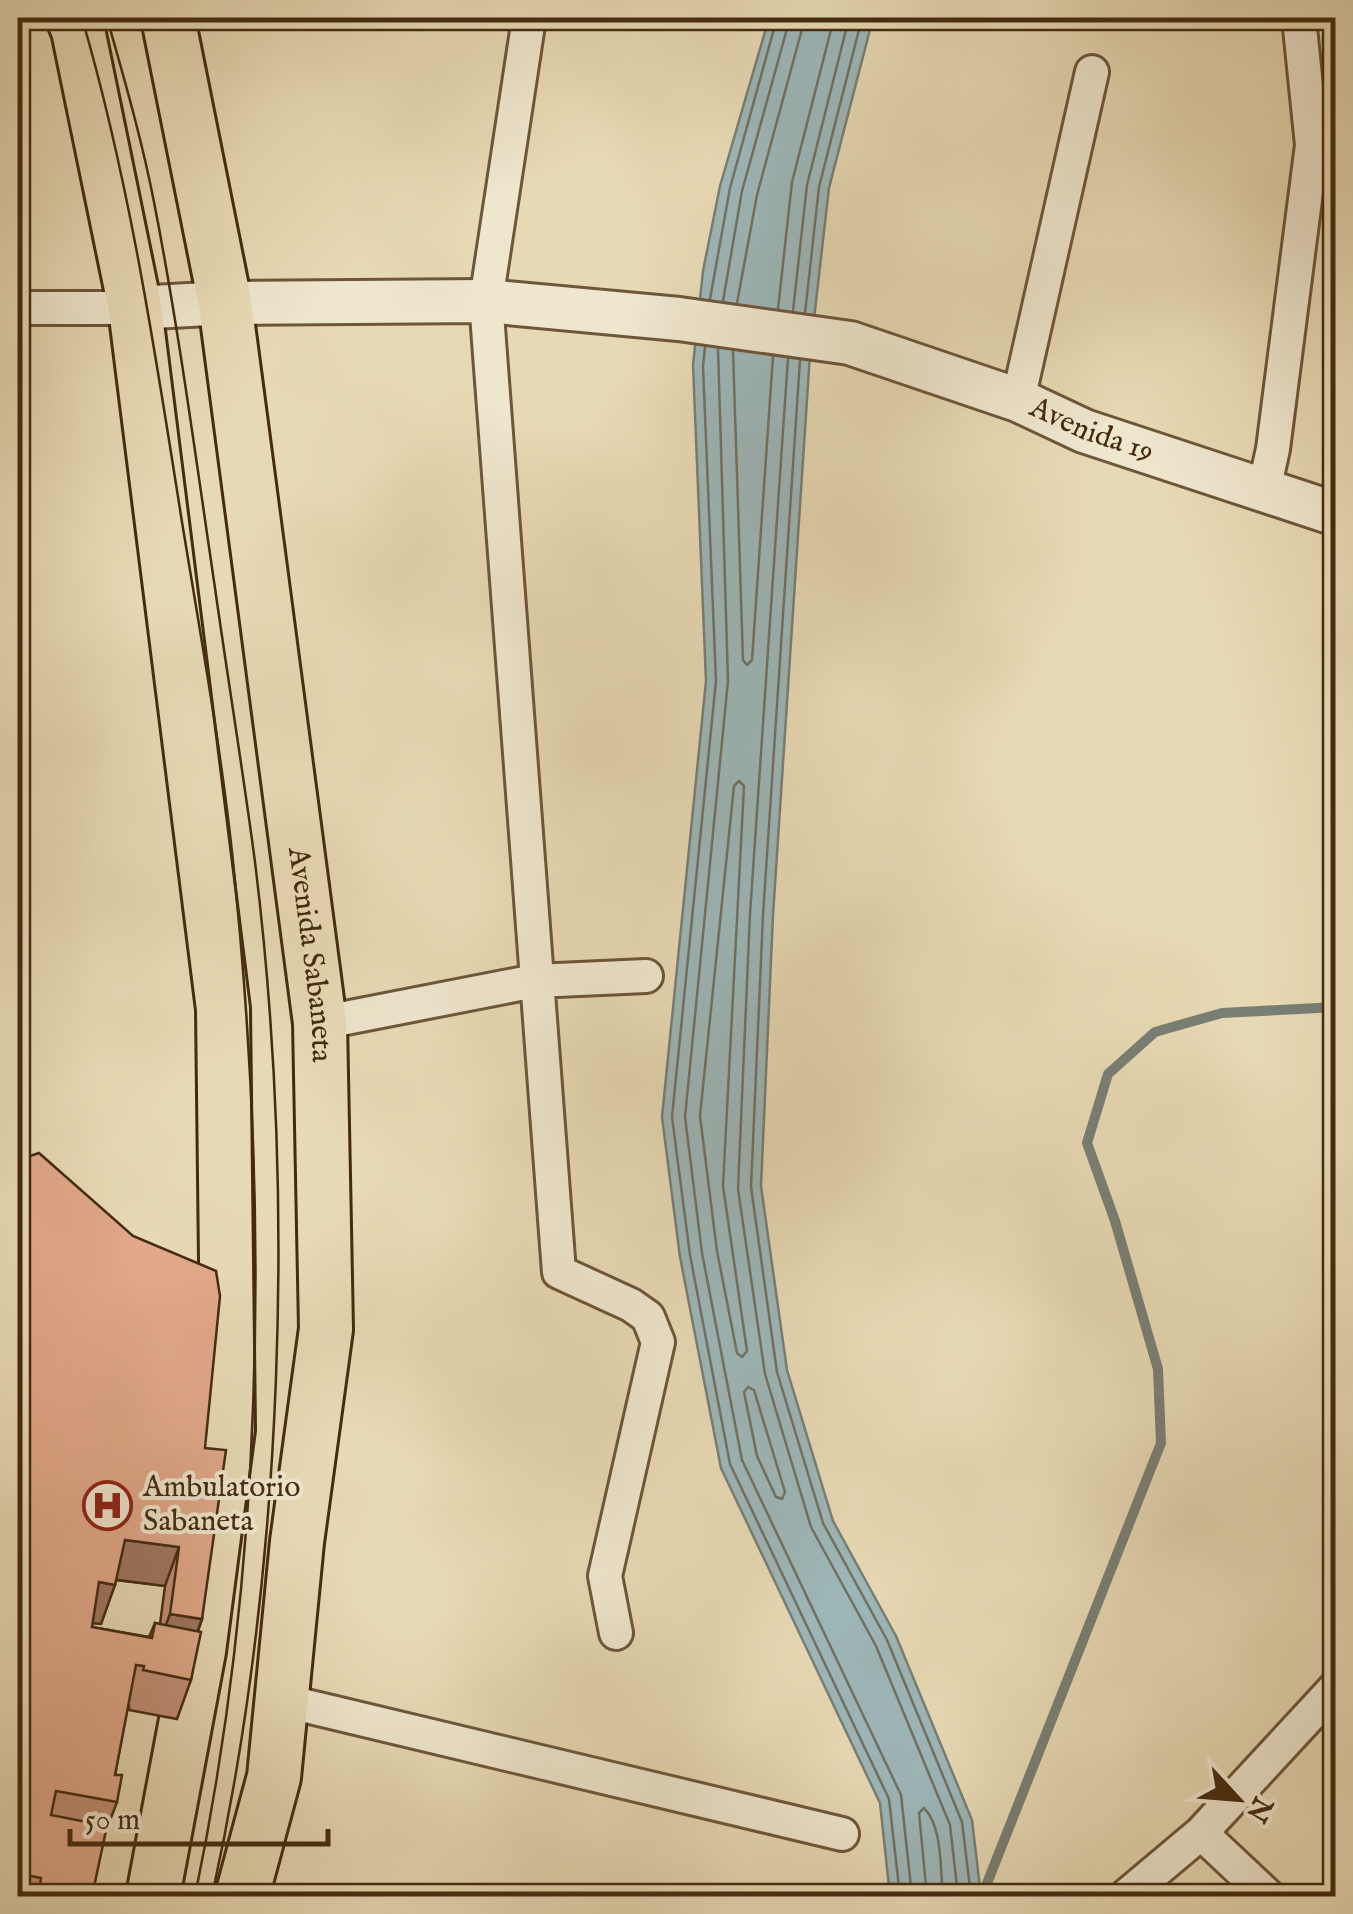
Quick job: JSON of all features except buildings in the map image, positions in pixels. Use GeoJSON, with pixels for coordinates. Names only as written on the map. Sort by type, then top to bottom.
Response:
{"type":"FeatureCollection","features":[{"type":"Feature","properties":{"kind":"main road"},"geometry":{"type":"LineString","coordinates":[[73,18],[135,308],[223,1008],[226,1448],[199,1651],[153,1896]]}},
{"type":"Feature","properties":{"kind":"main road","name":"Avenida Sabaneta"},"geometry":{"type":"LineString","coordinates":[[168,18],[225,302],[320,1023],[326,1329],[297,1542],[274,1776],[249,1895]]}},
{"type":"Feature","properties":{"kind":"street"},"geometry":{"type":"LineString","coordinates":[[529,18],[486,301],[559,1272],[632,1305],[648,1317],[658,1342],[606,1576],[616,1633]]}},
{"type":"Feature","properties":{"kind":"street"},"geometry":{"type":"LineString","coordinates":[[1264,490],[1273,449],[1312,145],[1300,18]]}},
{"type":"Feature","properties":{"kind":"street"},"geometry":{"type":"LineString","coordinates":[[1018,400],[1092,72]]}},
{"type":"Feature","properties":{"kind":"street","name":"Avenida 19"},"geometry":{"type":"LineString","coordinates":[[135,308],[225,302],[486,301],[679,319],[850,344],[1018,400],[1084,431],[1336,514]]}},
{"type":"Feature","properties":{"kind":"street"},"geometry":{"type":"LineString","coordinates":[[18,308],[135,308]]}},
{"type":"Feature","properties":{"kind":"street"},"geometry":{"type":"LineString","coordinates":[[320,1023],[535,981],[646,976]]}},
{"type":"Feature","properties":{"kind":"street"},"geometry":{"type":"LineString","coordinates":[[1126,1896],[1200,1833],[1336,1687]]}},
{"type":"Feature","properties":{"kind":"street"},"geometry":{"type":"LineString","coordinates":[[282,1700],[842,1834]]}},
{"type":"Feature","properties":{"kind":"street"},"geometry":{"type":"LineString","coordinates":[[1200,1833],[1268,1896]]}},
{"type":"Feature","properties":{"kind":"water"},"geometry":{"type":"Polygon","coordinates":[[[769,18],[873,18],[829,188],[810,354],[773,915],[761,1186],[787,1370],[833,1521],[896,1636],[972,1820],[981,1896],[890,1896],[880,1803],[721,1468],[680,1257],[662,1117],[706,681],[693,365],[703,271],[720,186],[769,18]]]}},
{"type":"Feature","properties":{"kind":"waterway"},"geometry":{"type":"LineString","coordinates":[[982,1896],[1161,1443],[1158,1369],[1115,1221],[1087,1143],[1108,1074],[1155,1032],[1222,1013],[1336,1007]]}},
{"type":"Feature","properties":{"kind":"tram line"},"geometry":{"type":"LineString","coordinates":[[82,18],[128,205],[222,770],[244,982],[252,1113],[254,1376],[248,1507],[236,1638],[195,1896]]}},
{"type":"Feature","properties":{"kind":"tram line"},"geometry":{"type":"LineString","coordinates":[[107,18],[149,179],[187,395],[255,862],[276,1118],[276,1381],[268,1512],[255,1643],[212,1896]]}},
{"type":"Feature","properties":{"kind":"place","name":"Ambulatorio Sabaneta"},"geometry":{"type":"Point","coordinates":[108,1505]}}]}
